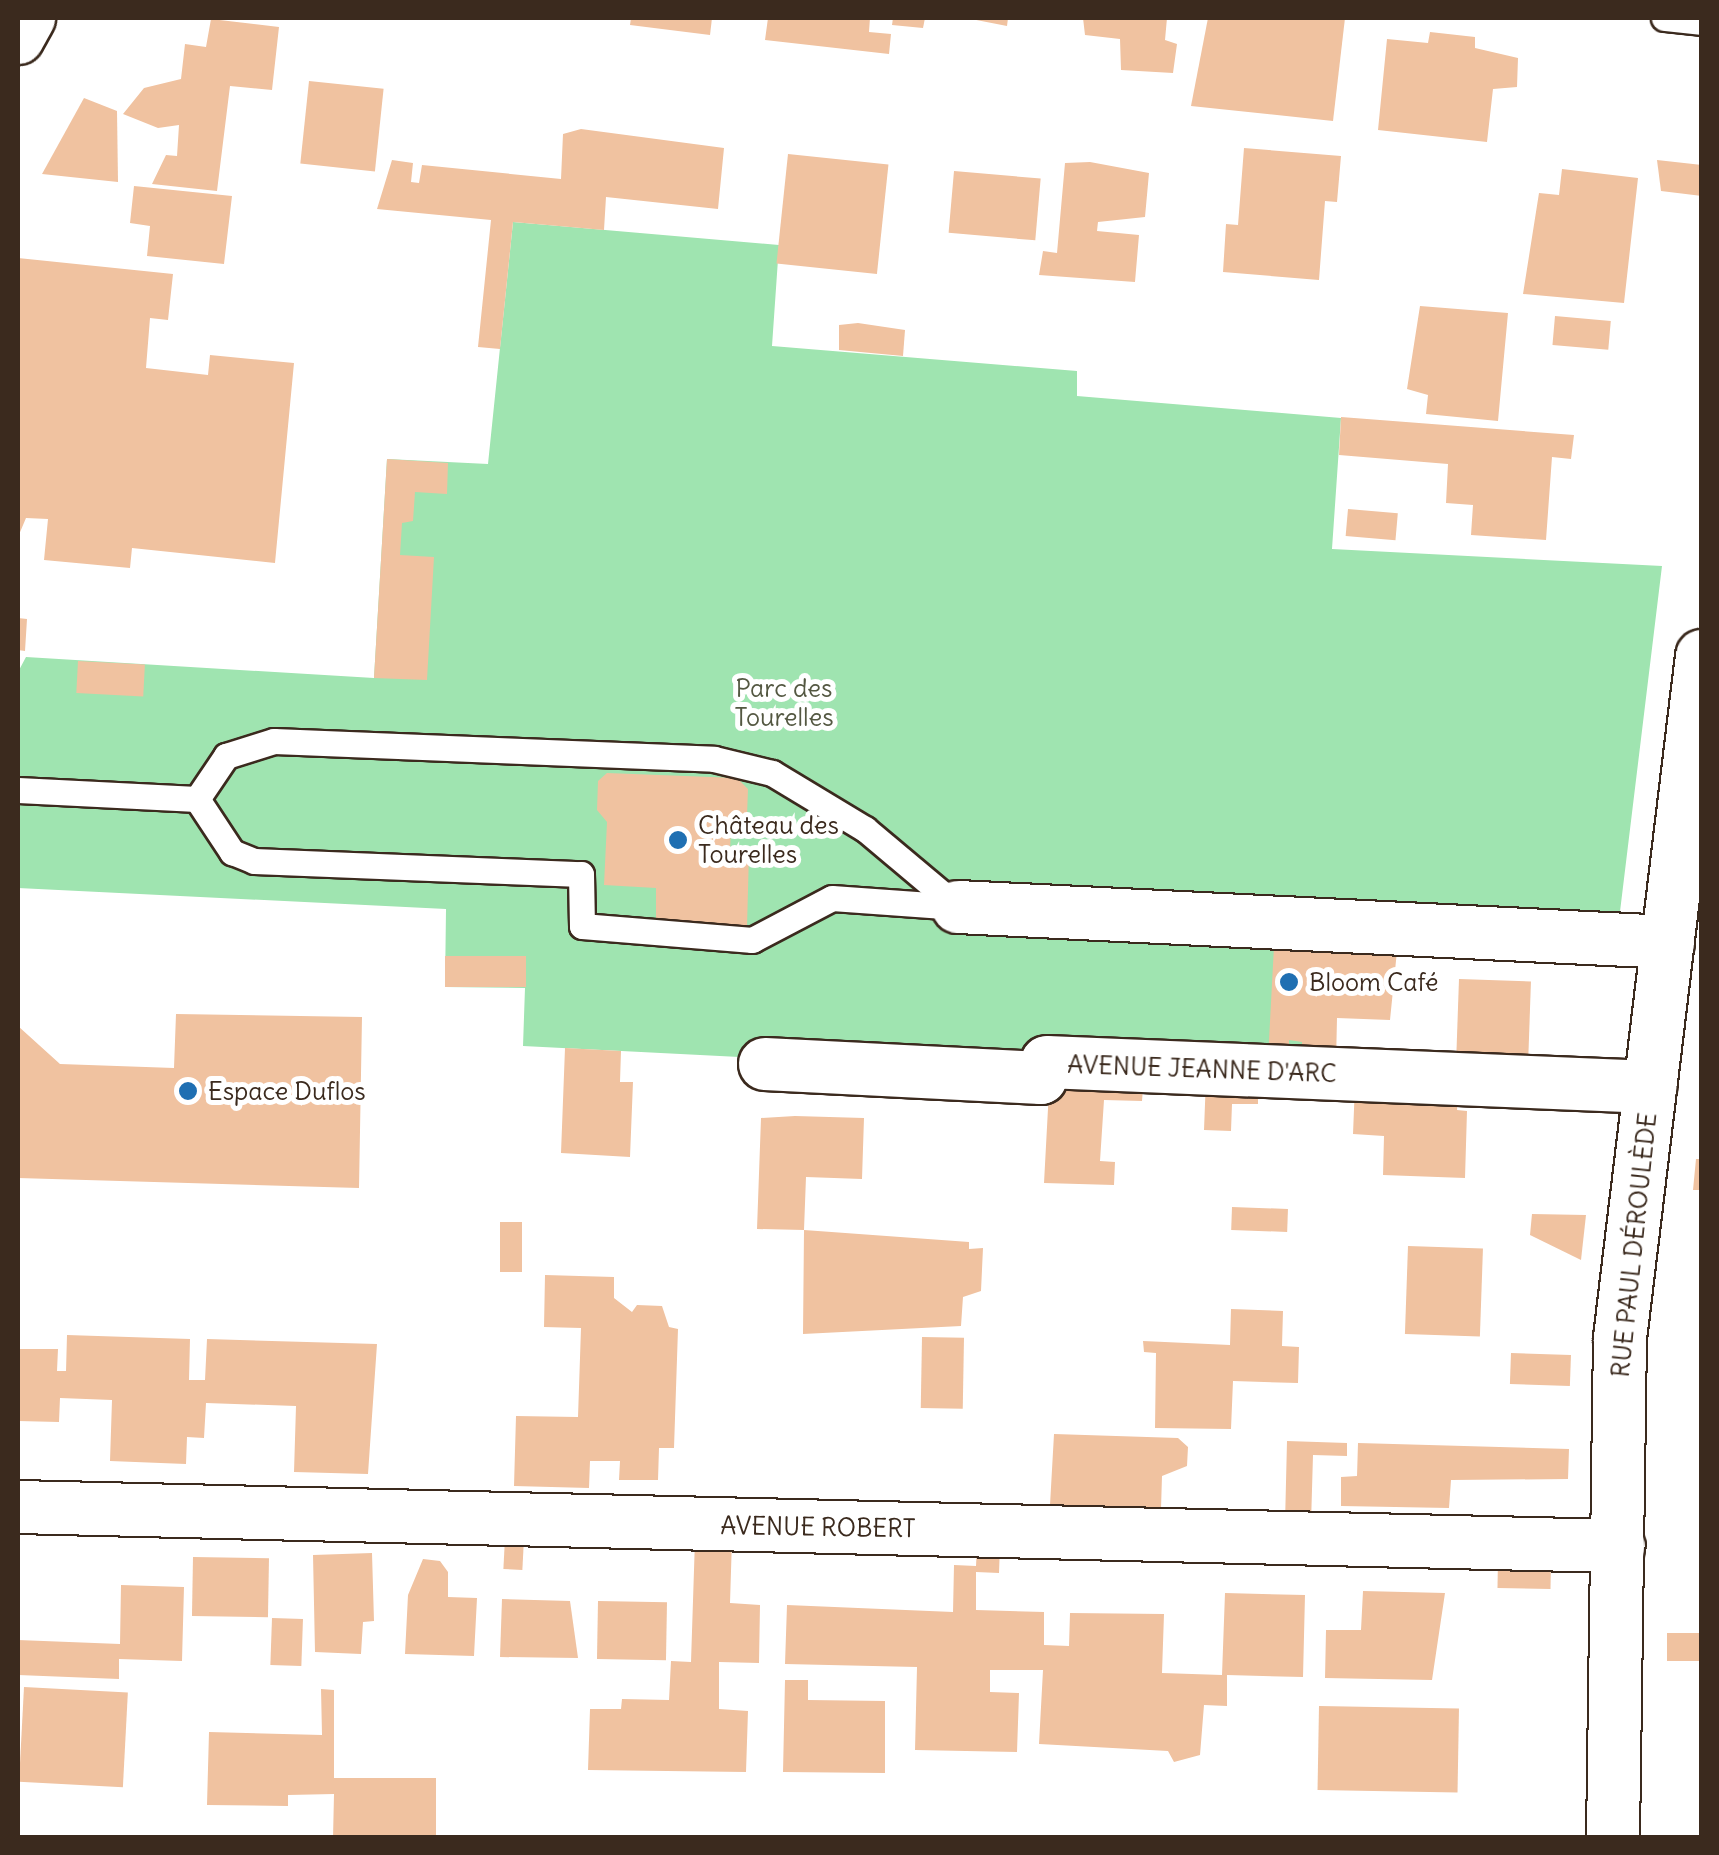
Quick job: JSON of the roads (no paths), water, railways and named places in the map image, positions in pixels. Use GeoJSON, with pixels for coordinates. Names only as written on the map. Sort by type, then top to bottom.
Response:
{"type":"FeatureCollection","features":[{"type":"Feature","properties":{"kind":"street"},"geometry":{"type":"LineString","coordinates":[[18,38],[28,18]]}},
{"type":"Feature","properties":{"kind":"street","name":"RUE PAUL DÉROULÈDE"},"geometry":{"type":"LineString","coordinates":[[1613,1838],[1620,1338],[1702,656]]}},
{"type":"Feature","properties":{"kind":"street"},"geometry":{"type":"LineString","coordinates":[[958,907],[1668,942]]}},
{"type":"Feature","properties":{"kind":"street","name":"AVENUE JEANNE D'ARC"},"geometry":{"type":"LineString","coordinates":[[765,1064],[1041,1078],[1047,1062],[1650,1086]]}},
{"type":"Feature","properties":{"kind":"street","name":"AVENUE ROBERT"},"geometry":{"type":"LineString","coordinates":[[18,1507],[1618,1546]]}},
{"type":"Feature","properties":{"kind":"lane"},"geometry":{"type":"LineString","coordinates":[[1664,18],[1702,22]]}},
{"type":"Feature","properties":{"kind":"lane"},"geometry":{"type":"LineString","coordinates":[[197,799],[226,756],[274,740],[714,759],[772,774],[865,829],[958,907]]}},
{"type":"Feature","properties":{"kind":"lane"},"geometry":{"type":"LineString","coordinates":[[18,790],[197,799]]}},
{"type":"Feature","properties":{"kind":"lane"},"geometry":{"type":"LineString","coordinates":[[197,799],[232,852],[254,862],[581,874],[582,926],[752,940],[832,898],[958,907]]}},
{"type":"Feature","properties":{"kind":"place","name":"Château des Tourelles"},"geometry":{"type":"Point","coordinates":[678,840]}},
{"type":"Feature","properties":{"kind":"place","name":"Bloom Café"},"geometry":{"type":"Point","coordinates":[1289,982]}},
{"type":"Feature","properties":{"kind":"place","name":"Espace Duflos"},"geometry":{"type":"Point","coordinates":[188,1091]}},
{"type":"Feature","properties":{"kind":"park label","name":"Parc des Tourelles"},"geometry":{"type":"Point","coordinates":[784,704]}}]}
